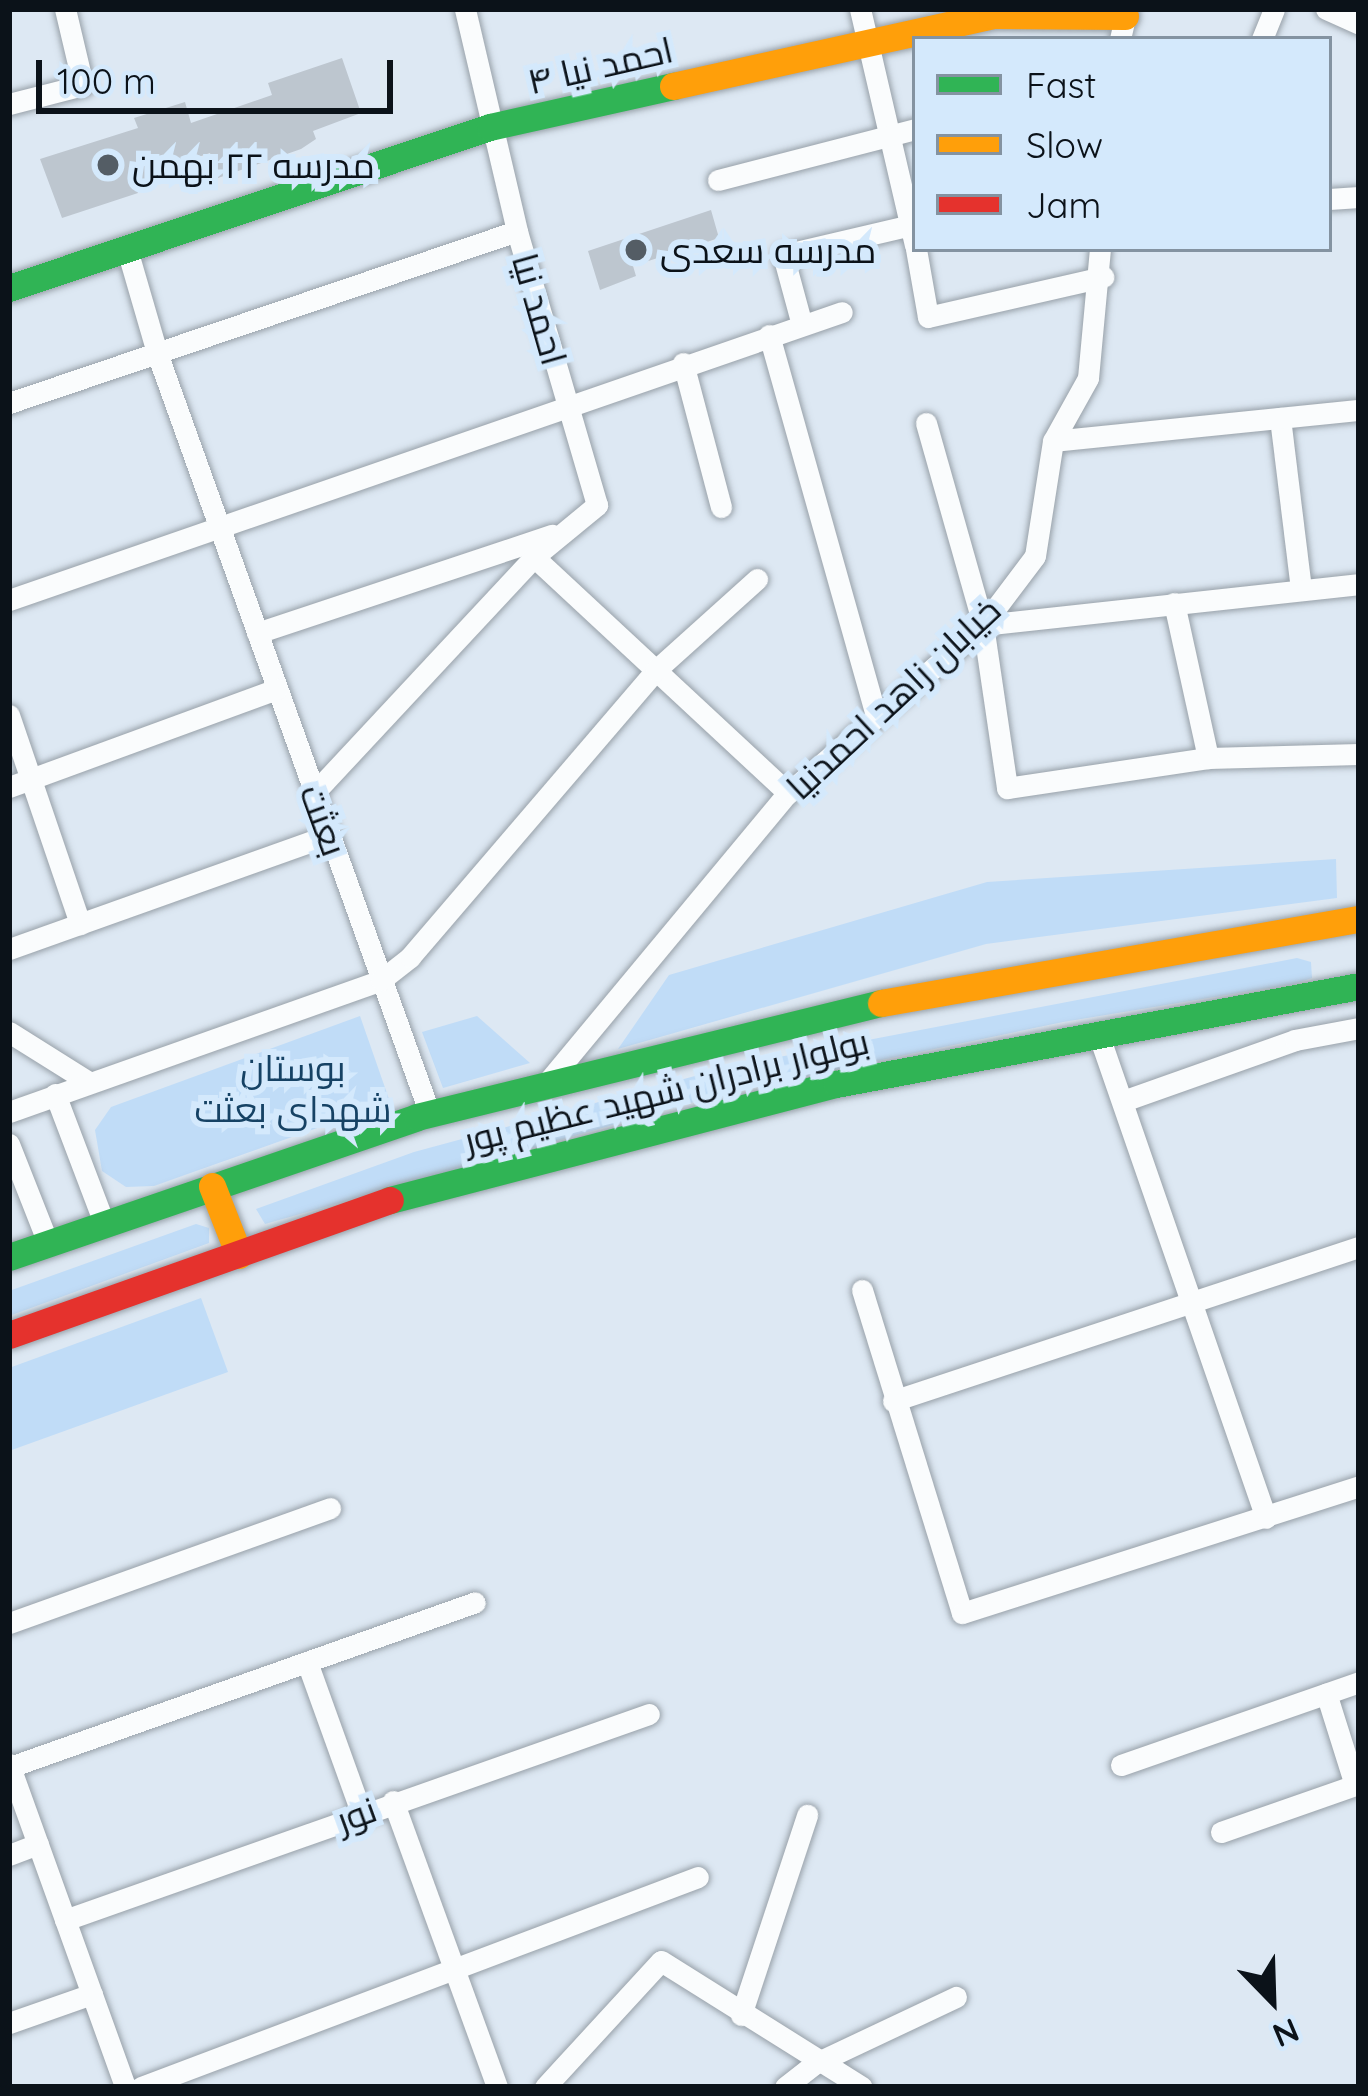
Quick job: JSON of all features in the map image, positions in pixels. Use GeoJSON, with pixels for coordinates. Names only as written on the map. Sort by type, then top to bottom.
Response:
{"type":"FeatureCollection","features":[{"type":"Feature","properties":{"kind":"main road","name":"احمد نیا ۴"},"geometry":{"type":"LineString","coordinates":[[9,288],[490,127],[992,15],[1124,21]]}},
{"type":"Feature","properties":{"kind":"main road","name":"بولوار برادران شهید عظیم‌ پور"},"geometry":{"type":"LineString","coordinates":[[9,1257],[430,1114],[816,1014],[1359,919]]}},
{"type":"Feature","properties":{"kind":"main road","name":"بولوار برادران شهید عظیم‌ پور"},"geometry":{"type":"LineString","coordinates":[[9,1335],[464,1176],[836,1084],[1359,986]]}},
{"type":"Feature","properties":{"kind":"main road"},"geometry":{"type":"LineString","coordinates":[[212,1186],[239,1255]]}},
{"type":"Feature","properties":{"kind":"street"},"geometry":{"type":"LineString","coordinates":[[9,104],[83,85],[65,9]]}},
{"type":"Feature","properties":{"kind":"street","name":"احمد نیا"},"geometry":{"type":"LineString","coordinates":[[465,9],[490,127],[566,401],[842,312]]}},
{"type":"Feature","properties":{"kind":"street"},"geometry":{"type":"LineString","coordinates":[[860,9],[912,227]]}},
{"type":"Feature","properties":{"kind":"street"},"geometry":{"type":"LineString","coordinates":[[1325,9],[1359,24]]}},
{"type":"Feature","properties":{"kind":"street"},"geometry":{"type":"LineString","coordinates":[[718,180],[912,129]]}},
{"type":"Feature","properties":{"kind":"street"},"geometry":{"type":"LineString","coordinates":[[9,403],[517,231]]}},
{"type":"Feature","properties":{"kind":"street"},"geometry":{"type":"LineString","coordinates":[[802,325],[783,255],[912,236]]}},
{"type":"Feature","properties":{"kind":"street","name":"بعثت"},"geometry":{"type":"LineString","coordinates":[[126,246],[218,526],[430,1114]]}},
{"type":"Feature","properties":{"kind":"street"},"geometry":{"type":"LineString","coordinates":[[917,252],[928,317],[1103,277]]}},
{"type":"Feature","properties":{"kind":"street","name":"خیابان زاهد احمدنیا"},"geometry":{"type":"LineString","coordinates":[[546,1084],[788,793],[875,712],[983,626],[1035,556],[1053,441],[1088,378],[1103,277],[1100,252]]}},
{"type":"Feature","properties":{"kind":"street"},"geometry":{"type":"LineString","coordinates":[[770,335],[875,712]]}},
{"type":"Feature","properties":{"kind":"street"},"geometry":{"type":"LineString","coordinates":[[683,363],[721,507]]}},
{"type":"Feature","properties":{"kind":"street"},"geometry":{"type":"LineString","coordinates":[[9,600],[566,401],[597,505],[534,557],[314,793]]}},
{"type":"Feature","properties":{"kind":"street"},"geometry":{"type":"LineString","coordinates":[[1053,441],[1359,410]]}},
{"type":"Feature","properties":{"kind":"street"},"geometry":{"type":"LineString","coordinates":[[1280,418],[1300,588]]}},
{"type":"Feature","properties":{"kind":"street"},"geometry":{"type":"LineString","coordinates":[[926,423],[983,626],[1007,788],[1208,758],[1359,754]]}},
{"type":"Feature","properties":{"kind":"street"},"geometry":{"type":"LineString","coordinates":[[257,633],[567,530]]}},
{"type":"Feature","properties":{"kind":"street"},"geometry":{"type":"LineString","coordinates":[[534,557],[788,793]]}},
{"type":"Feature","properties":{"kind":"street"},"geometry":{"type":"LineString","coordinates":[[9,1112],[381,980],[410,957],[656,670],[758,578]]}},
{"type":"Feature","properties":{"kind":"street"},"geometry":{"type":"LineString","coordinates":[[983,626],[1359,584]]}},
{"type":"Feature","properties":{"kind":"street"},"geometry":{"type":"LineString","coordinates":[[1174,603],[1208,758]]}},
{"type":"Feature","properties":{"kind":"street"},"geometry":{"type":"LineString","coordinates":[[9,787],[277,689]]}},
{"type":"Feature","properties":{"kind":"street"},"geometry":{"type":"LineString","coordinates":[[9,715],[80,924]]}},
{"type":"Feature","properties":{"kind":"street"},"geometry":{"type":"LineString","coordinates":[[9,949],[329,836]]}},
{"type":"Feature","properties":{"kind":"street"},"geometry":{"type":"LineString","coordinates":[[1123,1101],[1295,1040],[1359,1028]]}},
{"type":"Feature","properties":{"kind":"street"},"geometry":{"type":"LineString","coordinates":[[9,1032],[87,1081]]}},
{"type":"Feature","properties":{"kind":"street"},"geometry":{"type":"LineString","coordinates":[[1098,1033],[1196,1300],[1266,1518]]}},
{"type":"Feature","properties":{"kind":"street"},"geometry":{"type":"LineString","coordinates":[[55,1094],[104,1223]]}},
{"type":"Feature","properties":{"kind":"street"},"geometry":{"type":"LineString","coordinates":[[9,1144],[48,1243]]}},
{"type":"Feature","properties":{"kind":"street"},"geometry":{"type":"LineString","coordinates":[[892,1402],[1359,1247]]}},
{"type":"Feature","properties":{"kind":"street"},"geometry":{"type":"LineString","coordinates":[[862,1290],[892,1402],[962,1613],[1359,1486]]}},
{"type":"Feature","properties":{"kind":"street"},"geometry":{"type":"LineString","coordinates":[[9,1623],[330,1508]]}},
{"type":"Feature","properties":{"kind":"street"},"geometry":{"type":"LineString","coordinates":[[125,2087],[9,1765],[475,1602]]}},
{"type":"Feature","properties":{"kind":"street"},"geometry":{"type":"LineString","coordinates":[[307,1662],[361,1812]]}},
{"type":"Feature","properties":{"kind":"street"},"geometry":{"type":"LineString","coordinates":[[1121,1765],[1359,1682]]}},
{"type":"Feature","properties":{"kind":"street"},"geometry":{"type":"LineString","coordinates":[[1221,1832],[1355,1785],[1327,1693]]}},
{"type":"Feature","properties":{"kind":"street","name":"نور"},"geometry":{"type":"LineString","coordinates":[[65,1920],[649,1714]]}},
{"type":"Feature","properties":{"kind":"street"},"geometry":{"type":"LineString","coordinates":[[393,1801],[497,2087]]}},
{"type":"Feature","properties":{"kind":"street"},"geometry":{"type":"LineString","coordinates":[[741,2015],[807,1815]]}},
{"type":"Feature","properties":{"kind":"street"},"geometry":{"type":"LineString","coordinates":[[9,1855],[38,1844]]}},
{"type":"Feature","properties":{"kind":"street"},"geometry":{"type":"LineString","coordinates":[[141,2087],[456,1973],[698,1877]]}},
{"type":"Feature","properties":{"kind":"street"},"geometry":{"type":"LineString","coordinates":[[545,2087],[661,1961],[814,2064],[862,2087]]}},
{"type":"Feature","properties":{"kind":"street"},"geometry":{"type":"LineString","coordinates":[[9,2023],[92,1994]]}},
{"type":"Feature","properties":{"kind":"street"},"geometry":{"type":"LineString","coordinates":[[785,2087],[814,2064],[956,1996]]}},
{"type":"Feature","properties":{"kind":"green space"},"geometry":{"type":"Polygon","coordinates":[[[1336,859],[1337,898],[986,944],[618,1049],[669,975],[987,882],[1336,859]]]}},
{"type":"Feature","properties":{"kind":"green space"},"geometry":{"type":"Polygon","coordinates":[[[1297,958],[1311,962],[1312,978],[1063,1022],[729,1092],[265,1224],[256,1209],[414,1152],[732,1066],[1297,958]]]}},
{"type":"Feature","properties":{"kind":"green space","name":"بوستان شهدای بعثت"},"geometry":{"type":"Polygon","coordinates":[[[360,1016],[390,1102],[154,1186],[126,1187],[102,1171],[95,1130],[111,1107],[360,1016]]]}},
{"type":"Feature","properties":{"kind":"green space"},"geometry":{"type":"Polygon","coordinates":[[[477,1016],[530,1063],[443,1088],[422,1032],[477,1016]]]}},
{"type":"Feature","properties":{"kind":"green space"},"geometry":{"type":"Polygon","coordinates":[[[196,1224],[209,1228],[209,1243],[9,1316],[9,1291],[196,1224]]]}},
{"type":"Feature","properties":{"kind":"green space"},"geometry":{"type":"Polygon","coordinates":[[[201,1298],[228,1372],[9,1451],[9,1368],[201,1298]]]}},
{"type":"Feature","properties":{"kind":"building"},"geometry":{"type":"Polygon","coordinates":[[[342,58],[361,113],[313,131],[316,139],[301,149],[218,178],[210,153],[155,172],[158,179],[135,187],[138,193],[62,218],[40,159],[138,128],[134,118],[185,102],[191,123],[272,95],[268,83],[342,58]]]}},
{"type":"Feature","properties":{"kind":"building","name":"مدرسه سعدی"},"geometry":{"type":"Polygon","coordinates":[[[711,210],[719,238],[633,266],[636,276],[600,290],[588,251],[711,210]]]}},
{"type":"Feature","properties":{"kind":"traffic: fast"},"geometry":{"type":"LineString","coordinates":[[9,288],[490,127],[673,86]]}},
{"type":"Feature","properties":{"kind":"traffic: fast"},"geometry":{"type":"LineString","coordinates":[[390,1200],[836,1084],[1359,986]]}},
{"type":"Feature","properties":{"kind":"traffic: fast"},"geometry":{"type":"LineString","coordinates":[[9,1257],[417,1117],[881,1003]]}},
{"type":"Feature","properties":{"kind":"traffic: slow"},"geometry":{"type":"LineString","coordinates":[[673,86],[992,15],[1125,16]]}},
{"type":"Feature","properties":{"kind":"traffic: slow"},"geometry":{"type":"LineString","coordinates":[[881,1003],[1359,919]]}},
{"type":"Feature","properties":{"kind":"traffic: slow"},"geometry":{"type":"LineString","coordinates":[[212,1186],[239,1255]]}},
{"type":"Feature","properties":{"kind":"traffic: jam"},"geometry":{"type":"LineString","coordinates":[[9,1335],[390,1200]]}},
{"type":"Feature","properties":{"kind":"place","name":"مدرسه ۲۲ بهمن"},"geometry":{"type":"Point","coordinates":[108,165]}},
{"type":"Feature","properties":{"kind":"place","name":"مدرسه سعدی"},"geometry":{"type":"Point","coordinates":[636,250]}}]}
